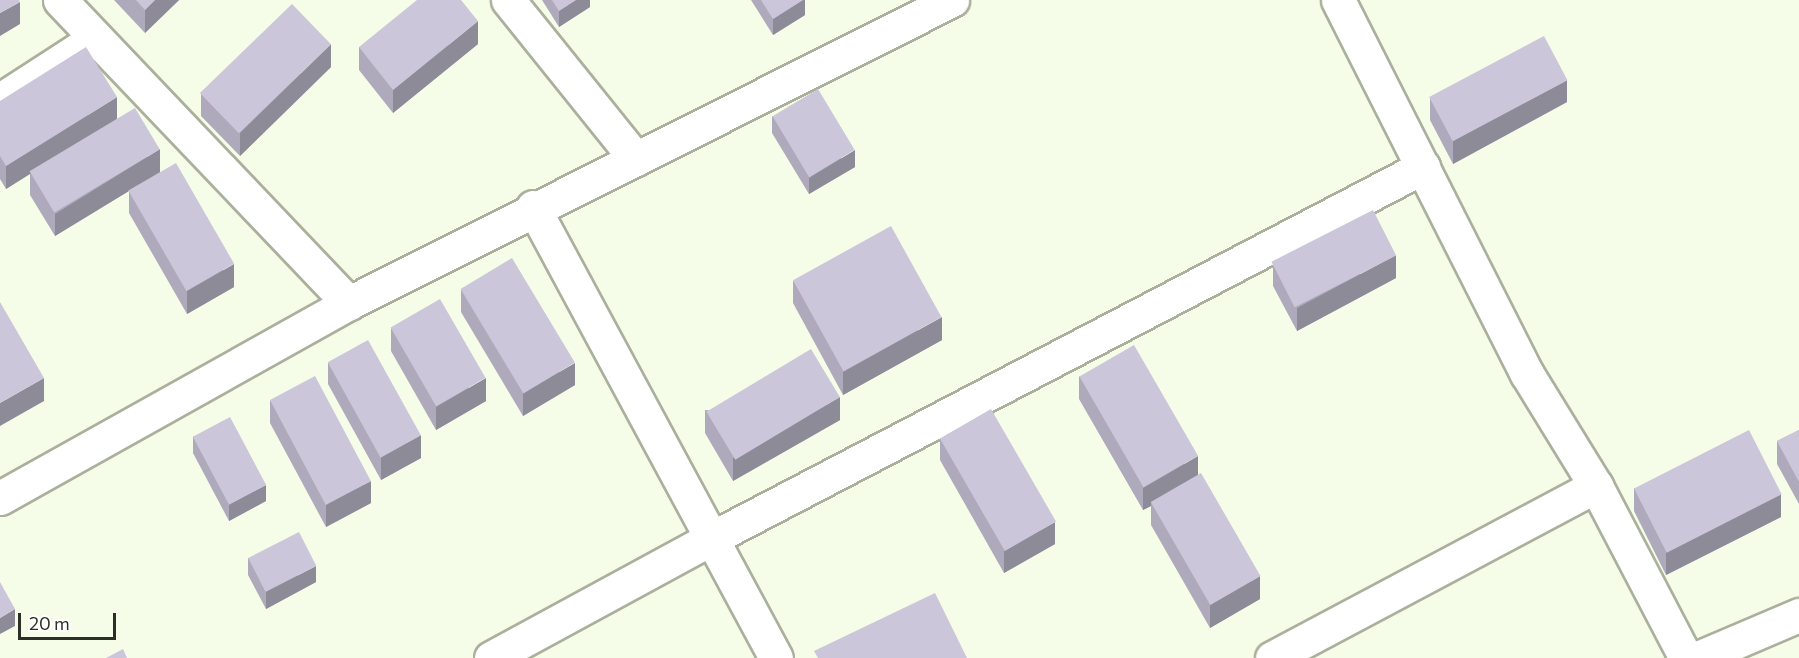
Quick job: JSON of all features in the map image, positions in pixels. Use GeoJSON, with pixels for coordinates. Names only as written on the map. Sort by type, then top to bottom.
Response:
{"type":"FeatureCollection","features":[{"type":"Feature","properties":{"kind":"street"},"geometry":{"type":"LineString","coordinates":[[60,0],[348,303]]}},
{"type":"Feature","properties":{"kind":"street"},"geometry":{"type":"LineString","coordinates":[[508,0],[636,159]]}},
{"type":"Feature","properties":{"kind":"street"},"geometry":{"type":"LineString","coordinates":[[0,498],[348,303],[533,207],[636,159],[952,0]]}},
{"type":"Feature","properties":{"kind":"street"},"geometry":{"type":"LineString","coordinates":[[1338,0],[1527,374],[1596,486],[1686,658]]}},
{"type":"Feature","properties":{"kind":"street"},"geometry":{"type":"LineString","coordinates":[[0,100],[96,38]]}},
{"type":"Feature","properties":{"kind":"street"},"geometry":{"type":"LineString","coordinates":[[491,658],[714,537],[1423,167]]}},
{"type":"Feature","properties":{"kind":"street"},"geometry":{"type":"LineString","coordinates":[[533,207],[714,537],[776,658]]}},
{"type":"Feature","properties":{"kind":"street"},"geometry":{"type":"LineString","coordinates":[[1272,658],[1596,486]]}},
{"type":"Feature","properties":{"kind":"street"},"geometry":{"type":"LineString","coordinates":[[1698,658],[1799,615]]}},
{"type":"Feature","properties":{"kind":"building"},"geometry":{"type":"Polygon","coordinates":[[[0,0],[19,0],[20,2],[0,13],[0,0]]]}},
{"type":"Feature","properties":{"kind":"building"},"geometry":{"type":"Polygon","coordinates":[[[136,0],[155,0],[145,10],[136,0]]]}},
{"type":"Feature","properties":{"kind":"building"},"geometry":{"type":"Polygon","coordinates":[[[417,0],[461,0],[478,21],[393,90],[359,47],[417,0]]]}},
{"type":"Feature","properties":{"kind":"building"},"geometry":{"type":"Polygon","coordinates":[[[552,0],[576,0],[559,11],[552,0]]]}},
{"type":"Feature","properties":{"kind":"building"},"geometry":{"type":"Polygon","coordinates":[[[761,0],[803,0],[773,19],[761,0]]]}},
{"type":"Feature","properties":{"kind":"building"},"geometry":{"type":"Polygon","coordinates":[[[292,4],[331,44],[239,133],[200,93],[292,4]]]}},
{"type":"Feature","properties":{"kind":"building"},"geometry":{"type":"Polygon","coordinates":[[[1544,36],[1567,80],[1453,141],[1429,97],[1544,36]]]}},
{"type":"Feature","properties":{"kind":"building"},"geometry":{"type":"Polygon","coordinates":[[[86,47],[117,97],[6,166],[0,156],[0,101],[86,47]]]}},
{"type":"Feature","properties":{"kind":"building"},"geometry":{"type":"Polygon","coordinates":[[[818,89],[855,150],[809,177],[773,116],[818,89]]]}},
{"type":"Feature","properties":{"kind":"building"},"geometry":{"type":"Polygon","coordinates":[[[135,108],[160,149],[54,212],[30,171],[135,108]]]}},
{"type":"Feature","properties":{"kind":"building"},"geometry":{"type":"Polygon","coordinates":[[[176,163],[234,263],[186,291],[128,190],[176,163]]]}},
{"type":"Feature","properties":{"kind":"building"},"geometry":{"type":"Polygon","coordinates":[[[1373,210],[1396,255],[1295,307],[1271,262],[1373,210]]]}},
{"type":"Feature","properties":{"kind":"building"},"geometry":{"type":"Polygon","coordinates":[[[891,226],[941,317],[843,371],[793,280],[891,226]]]}},
{"type":"Feature","properties":{"kind":"building"},"geometry":{"type":"Polygon","coordinates":[[[512,258],[575,363],[523,393],[461,289],[512,258]]]}},
{"type":"Feature","properties":{"kind":"building"},"geometry":{"type":"Polygon","coordinates":[[[440,299],[486,378],[436,406],[391,328],[440,299]]]}},
{"type":"Feature","properties":{"kind":"building"},"geometry":{"type":"Polygon","coordinates":[[[0,302],[44,378],[0,403],[0,302]]]}},
{"type":"Feature","properties":{"kind":"building"},"geometry":{"type":"Polygon","coordinates":[[[368,340],[421,435],[381,458],[328,362],[368,340]]]}},
{"type":"Feature","properties":{"kind":"building"},"geometry":{"type":"Polygon","coordinates":[[[1134,345],[1198,456],[1143,487],[1079,376],[1134,345]]]}},
{"type":"Feature","properties":{"kind":"building"},"geometry":{"type":"Polygon","coordinates":[[[811,349],[840,397],[735,460],[706,412],[811,349]]]}},
{"type":"Feature","properties":{"kind":"building"},"geometry":{"type":"Polygon","coordinates":[[[315,376],[371,481],[326,505],[270,400],[315,376]]]}},
{"type":"Feature","properties":{"kind":"building"},"geometry":{"type":"Polygon","coordinates":[[[991,409],[1056,522],[1005,551],[940,438],[991,409]]]}},
{"type":"Feature","properties":{"kind":"building"},"geometry":{"type":"Polygon","coordinates":[[[230,417],[266,485],[229,505],[193,437],[230,417]]]}},
{"type":"Feature","properties":{"kind":"building"},"geometry":{"type":"Polygon","coordinates":[[[1749,430],[1782,494],[1667,553],[1634,489],[1749,430]]]}},
{"type":"Feature","properties":{"kind":"building"},"geometry":{"type":"Polygon","coordinates":[[[1799,430],[1799,482],[1777,441],[1799,430]]]}},
{"type":"Feature","properties":{"kind":"building"},"geometry":{"type":"Polygon","coordinates":[[[1201,473],[1260,576],[1210,605],[1151,502],[1201,473]]]}},
{"type":"Feature","properties":{"kind":"building"},"geometry":{"type":"Polygon","coordinates":[[[299,532],[316,566],[265,592],[248,558],[299,532]]]}},
{"type":"Feature","properties":{"kind":"building"},"geometry":{"type":"Polygon","coordinates":[[[0,582],[15,609],[0,618],[0,582]]]}},
{"type":"Feature","properties":{"kind":"building"},"geometry":{"type":"Polygon","coordinates":[[[935,593],[967,658],[818,658],[814,651],[935,593]]]}},
{"type":"Feature","properties":{"kind":"building"},"geometry":{"type":"Polygon","coordinates":[[[123,649],[127,658],[106,658],[123,649]]]}}]}
